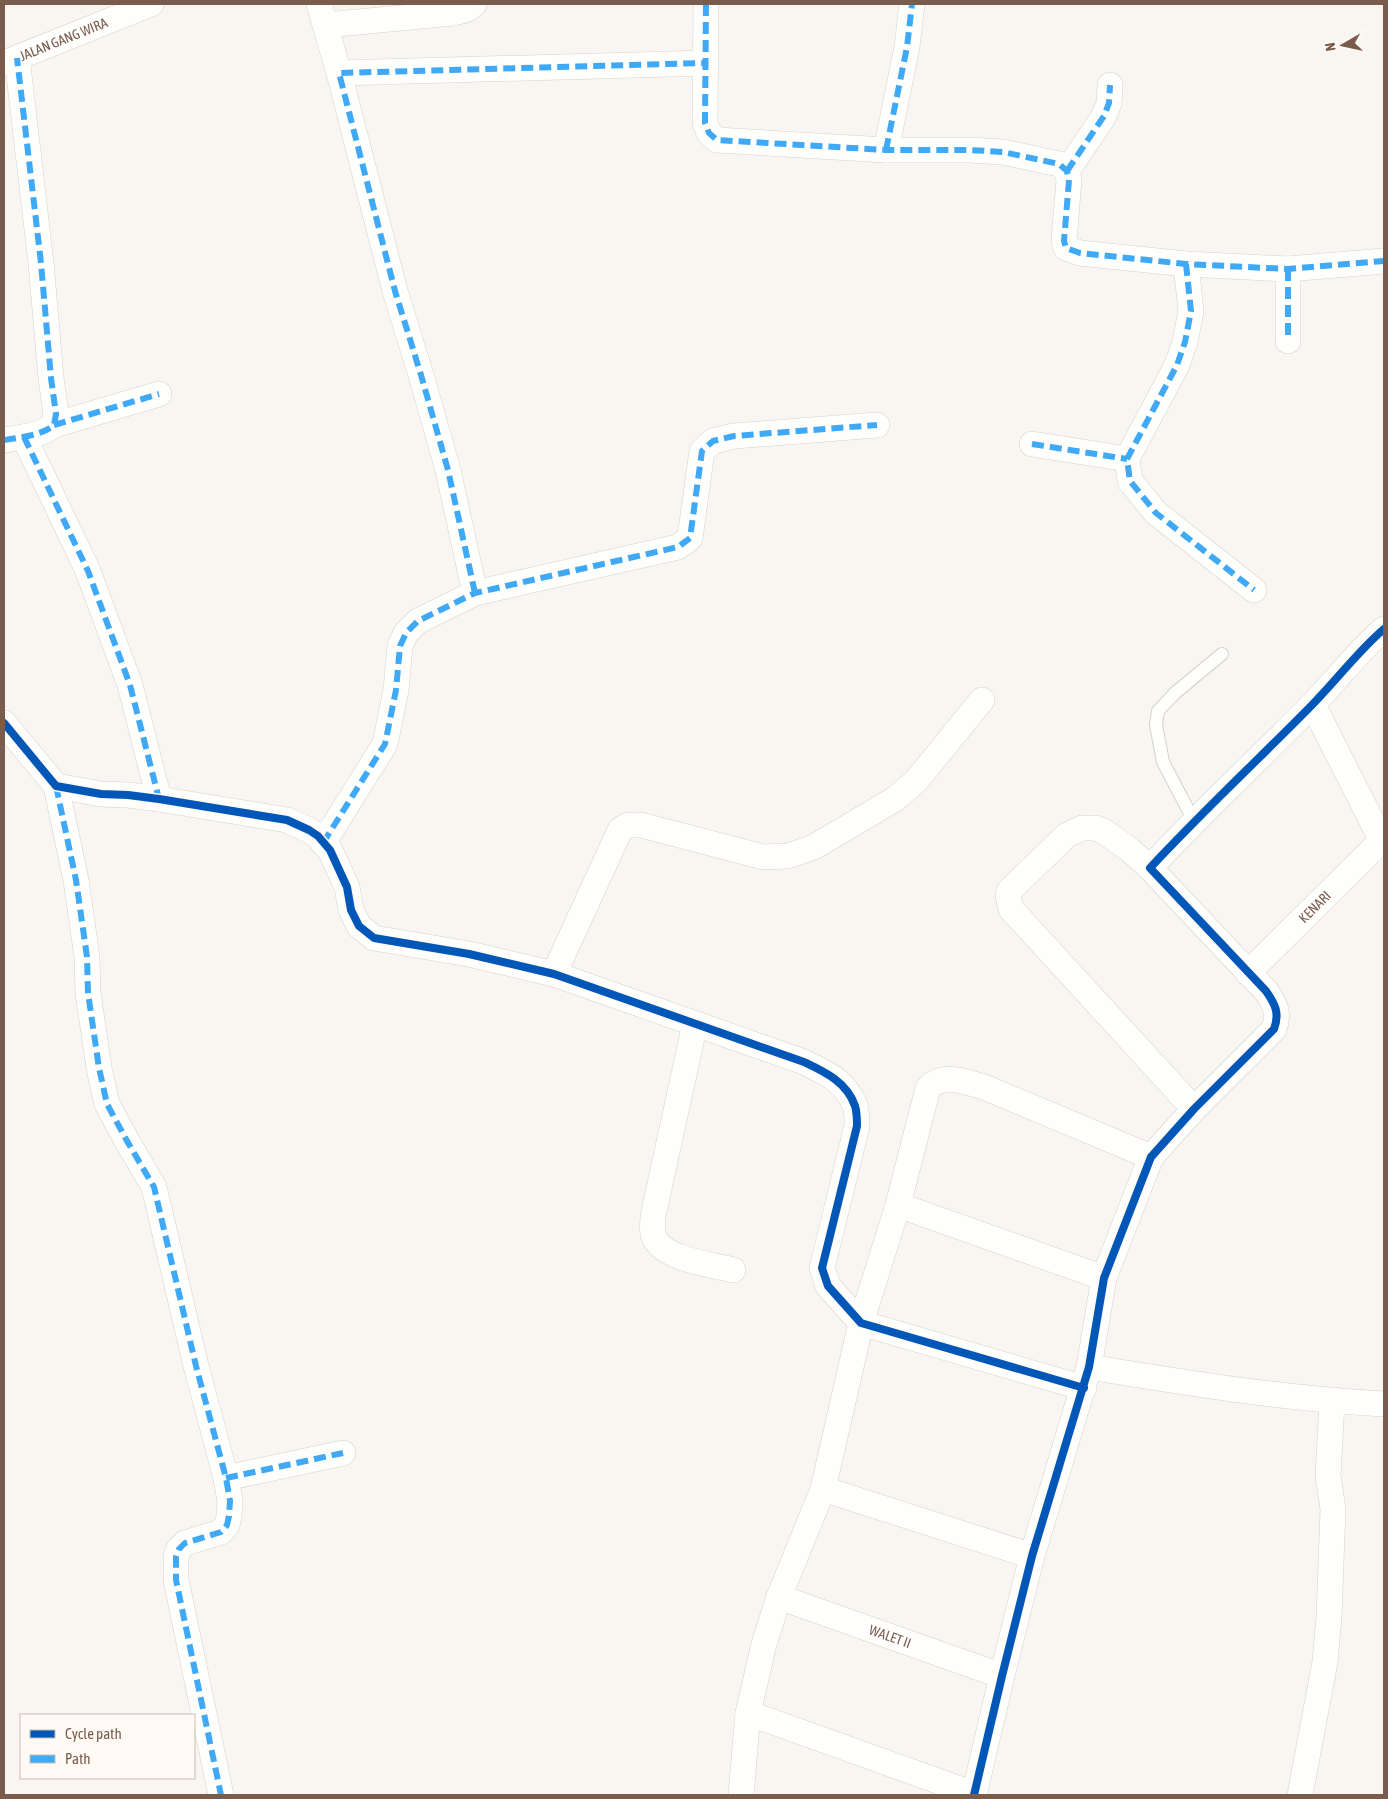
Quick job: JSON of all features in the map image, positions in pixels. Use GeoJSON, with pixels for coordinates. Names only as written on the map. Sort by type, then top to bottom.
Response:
{"type":"FeatureCollection","features":[{"type":"Feature","properties":{"kind":"street","name":"JALAN GANG WIRA"},"geometry":{"type":"LineString","coordinates":[[10,61],[151,4]]}},
{"type":"Feature","properties":{"kind":"street"},"geometry":{"type":"LineString","coordinates":[[474,4],[463,11],[453,13],[322,14],[395,291],[422,375],[448,470],[475,593]]}},
{"type":"Feature","properties":{"kind":"street"},"geometry":{"type":"LineString","coordinates":[[706,4],[705,123],[709,133],[717,140],[886,150],[1003,152],[1059,164],[1067,171],[1069,180],[1063,233],[1064,241],[1066,248],[1080,253],[1186,264],[1288,269],[1384,261]]}},
{"type":"Feature","properties":{"kind":"street"},"geometry":{"type":"LineString","coordinates":[[886,150],[907,47],[912,4]]}},
{"type":"Feature","properties":{"kind":"street"},"geometry":{"type":"LineString","coordinates":[[10,61],[41,263],[47,343],[56,414],[54,425]]}},
{"type":"Feature","properties":{"kind":"street"},"geometry":{"type":"LineString","coordinates":[[339,73],[706,63]]}},
{"type":"Feature","properties":{"kind":"street"},"geometry":{"type":"LineString","coordinates":[[1067,171],[1104,116],[1109,103],[1110,85]]}},
{"type":"Feature","properties":{"kind":"street"},"geometry":{"type":"LineString","coordinates":[[1186,264],[1191,312],[1185,342],[1177,365],[1127,458],[1130,481],[1156,513],[1254,590]]}},
{"type":"Feature","properties":{"kind":"street"},"geometry":{"type":"LineString","coordinates":[[1288,269],[1288,341]]}},
{"type":"Feature","properties":{"kind":"street"},"geometry":{"type":"LineString","coordinates":[[159,394],[54,425],[50,428],[14,439],[88,571],[130,685],[159,799]]}},
{"type":"Feature","properties":{"kind":"street"},"geometry":{"type":"LineString","coordinates":[[323,844],[385,744],[396,690],[400,646],[406,633],[418,621],[475,593],[678,547],[690,538],[702,451],[712,441],[734,436],[877,425]]}},
{"type":"Feature","properties":{"kind":"street"},"geometry":{"type":"LineString","coordinates":[[1032,444],[1127,458]]}},
{"type":"Feature","properties":{"kind":"street"},"geometry":{"type":"LineString","coordinates":[[1150,868],[1194,821],[1313,705],[1370,641],[1384,629]]}},
{"type":"Feature","properties":{"kind":"street"},"geometry":{"type":"LineString","coordinates":[[554,974],[620,830],[628,825],[641,825],[763,857],[788,856],[814,847],[895,799],[916,781],[982,700]]}},
{"type":"Feature","properties":{"kind":"street"},"geometry":{"type":"LineString","coordinates":[[1313,705],[1383,843]]}},
{"type":"Feature","properties":{"kind":"street"},"geometry":{"type":"LineString","coordinates":[[4,723],[56,786],[76,880],[87,957],[88,993],[107,1104],[126,1141],[154,1187],[196,1366],[226,1478],[230,1501],[227,1525],[221,1532],[185,1543],[179,1549],[176,1557],[176,1580],[220,1795]]}},
{"type":"Feature","properties":{"kind":"street"},"geometry":{"type":"LineString","coordinates":[[56,786],[101,794],[159,799],[287,820],[318,836],[330,850],[347,887],[351,910],[359,926],[374,938],[469,954],[554,974],[804,1062],[830,1075],[846,1088],[855,1106],[857,1126],[822,1268],[828,1286],[861,1323],[1086,1378],[1240,1391],[1332,1402],[1384,1404]]}},
{"type":"Feature","properties":{"kind":"street"},"geometry":{"type":"LineString","coordinates":[[748,1713],[974,1795],[1032,1556],[1086,1378],[1104,1278],[1151,1157],[1194,1108],[1274,1029],[1277,1022],[1276,1006],[1266,991],[1150,868],[1130,850],[1105,832],[1096,828],[1082,828],[1067,835],[1009,891],[1011,909],[1194,1108]]}},
{"type":"Feature","properties":{"kind":"street","name":"KENARI"},"geometry":{"type":"LineString","coordinates":[[1248,973],[1383,843]]}},
{"type":"Feature","properties":{"kind":"street"},"geometry":{"type":"LineString","coordinates":[[695,1024],[654,1216],[654,1237],[660,1248],[671,1254],[733,1270]]}},
{"type":"Feature","properties":{"kind":"street"},"geometry":{"type":"LineString","coordinates":[[741,1795],[748,1713],[764,1644],[778,1597],[823,1489],[861,1323],[898,1205],[928,1088],[934,1082],[946,1078],[984,1087],[1151,1157]]}},
{"type":"Feature","properties":{"kind":"street"},"geometry":{"type":"LineString","coordinates":[[898,1205],[1104,1278]]}},
{"type":"Feature","properties":{"kind":"street"},"geometry":{"type":"LineString","coordinates":[[1300,1795],[1325,1662],[1330,1617],[1333,1509],[1328,1476],[1332,1402]]}},
{"type":"Feature","properties":{"kind":"street"},"geometry":{"type":"LineString","coordinates":[[226,1478],[343,1453]]}},
{"type":"Feature","properties":{"kind":"street"},"geometry":{"type":"LineString","coordinates":[[823,1489],[1032,1556]]}},
{"type":"Feature","properties":{"kind":"street","name":"WALET II"},"geometry":{"type":"LineString","coordinates":[[778,1597],[1002,1676]]}},
{"type":"Feature","properties":{"kind":"lane"},"geometry":{"type":"LineString","coordinates":[[1194,821],[1163,762],[1156,726],[1158,711],[1175,693],[1222,654]]}},
{"type":"Feature","properties":{"kind":"marked path"},"geometry":{"type":"LineString","coordinates":[[706,4],[705,123],[709,133],[717,140],[886,150],[1003,152],[1059,164],[1067,171],[1069,180],[1064,241],[1066,248],[1080,253],[1186,264],[1288,269],[1384,261]]}},
{"type":"Feature","properties":{"kind":"marked path"},"geometry":{"type":"LineString","coordinates":[[886,150],[907,47],[912,4]]}},
{"type":"Feature","properties":{"kind":"marked path"},"geometry":{"type":"LineString","coordinates":[[4,440],[30,436],[44,431],[54,425],[56,414],[41,263],[17,58]]}},
{"type":"Feature","properties":{"kind":"marked path"},"geometry":{"type":"LineString","coordinates":[[475,593],[448,470],[395,291],[339,73],[706,63]]}},
{"type":"Feature","properties":{"kind":"marked path"},"geometry":{"type":"LineString","coordinates":[[1067,171],[1104,116],[1109,103],[1110,85]]}},
{"type":"Feature","properties":{"kind":"marked path"},"geometry":{"type":"LineString","coordinates":[[1186,264],[1191,311],[1185,342],[1177,365],[1127,459],[1130,481],[1156,513],[1254,590]]}},
{"type":"Feature","properties":{"kind":"marked path"},"geometry":{"type":"LineString","coordinates":[[1288,269],[1288,341]]}},
{"type":"Feature","properties":{"kind":"marked path"},"geometry":{"type":"LineString","coordinates":[[54,425],[159,394]]}},
{"type":"Feature","properties":{"kind":"marked path"},"geometry":{"type":"LineString","coordinates":[[323,843],[385,744],[396,690],[400,646],[406,633],[418,621],[475,593],[678,547],[690,538],[702,451],[713,441],[734,436],[877,425]]}},
{"type":"Feature","properties":{"kind":"marked path"},"geometry":{"type":"LineString","coordinates":[[24,437],[88,571],[130,685],[159,799]]}},
{"type":"Feature","properties":{"kind":"marked path"},"geometry":{"type":"LineString","coordinates":[[1032,444],[1127,459]]}},
{"type":"Feature","properties":{"kind":"marked path"},"geometry":{"type":"LineString","coordinates":[[56,786],[76,880],[87,957],[88,993],[99,1068],[107,1104],[154,1187],[196,1366],[226,1478],[230,1501],[227,1525],[221,1532],[185,1543],[179,1549],[176,1557],[176,1580],[221,1795]]}},
{"type":"Feature","properties":{"kind":"marked path"},"geometry":{"type":"LineString","coordinates":[[226,1478],[343,1453]]}},
{"type":"Feature","properties":{"kind":"cycle path"},"geometry":{"type":"LineString","coordinates":[[974,1795],[1032,1556],[1089,1367],[1104,1278],[1151,1157],[1194,1109],[1274,1029],[1277,1018],[1276,1009],[1266,991],[1150,868],[1311,706],[1384,629]]}},
{"type":"Feature","properties":{"kind":"cycle path"},"geometry":{"type":"LineString","coordinates":[[4,723],[56,786],[101,794],[159,799],[287,820],[309,830],[318,836],[330,850],[347,887],[351,910],[359,926],[374,938],[469,954],[554,974],[804,1062],[827,1074],[847,1090],[856,1108],[857,1116],[857,1126],[822,1268],[828,1286],[861,1323],[1084,1388]]}}]}
